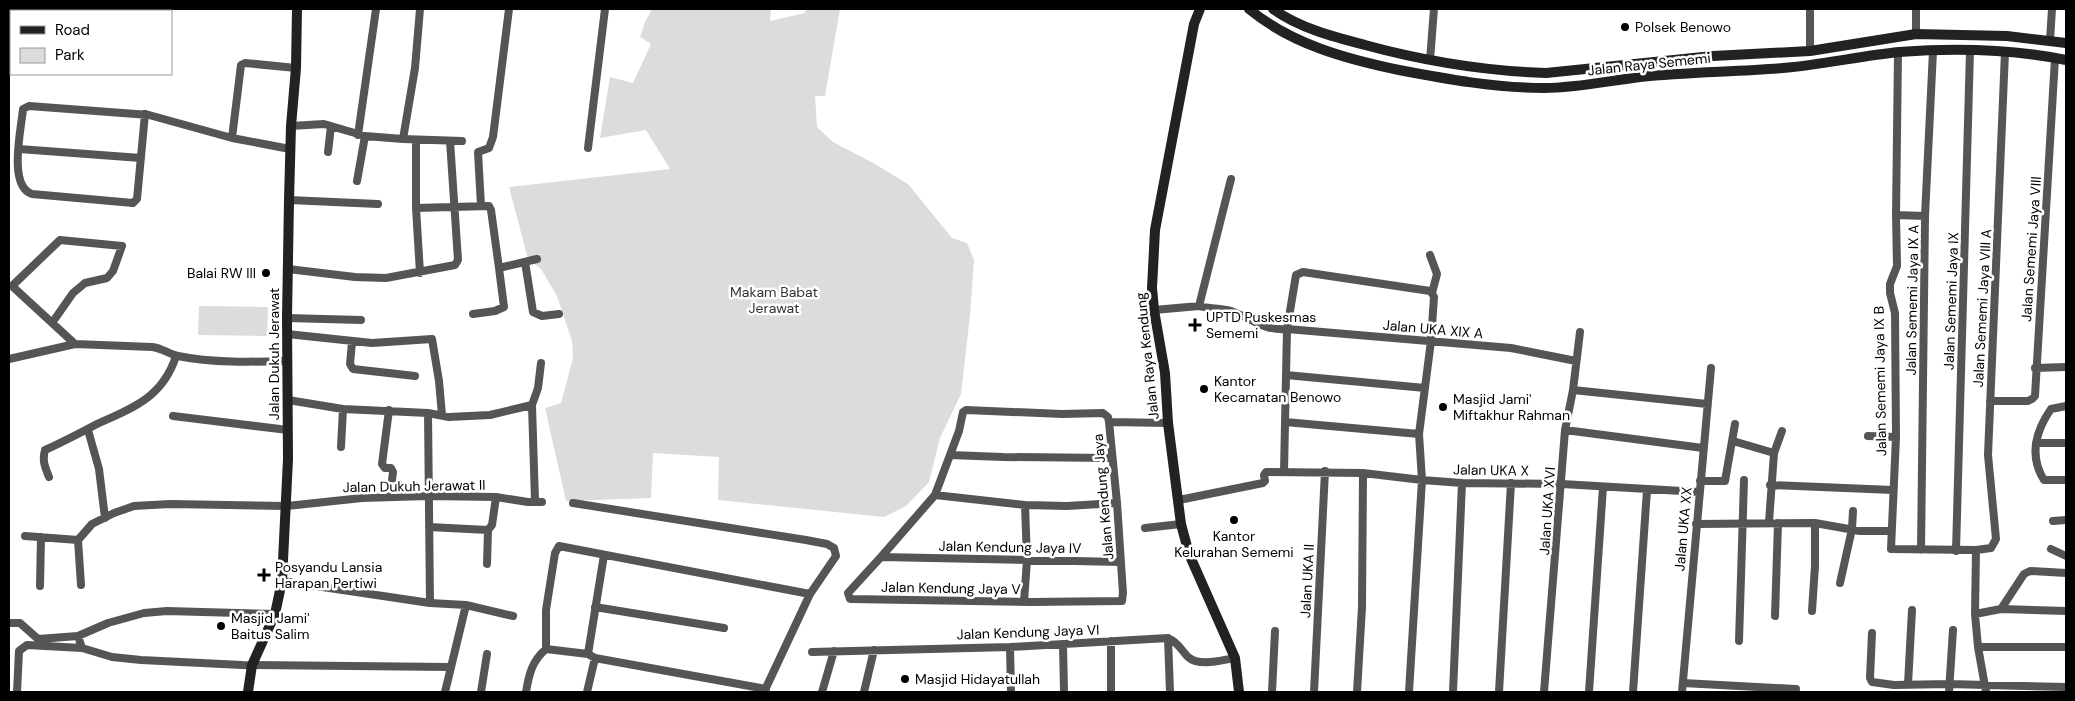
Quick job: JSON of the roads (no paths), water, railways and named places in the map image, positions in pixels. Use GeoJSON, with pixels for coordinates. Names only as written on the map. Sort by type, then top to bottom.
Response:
{"type":"FeatureCollection","features":[{"type":"Feature","properties":{"kind":"main road","name":"Jalan Dukuh Jerawat"},"geometry":{"type":"LineString","coordinates":[[248,692],[252,665],[275,614],[282,581],[287,506],[289,200],[291,126],[296,68],[296,9]]}},
{"type":"Feature","properties":{"kind":"main road","name":"Jalan Raya Kendung"},"geometry":{"type":"LineString","coordinates":[[1200,9],[1194,24],[1155,230],[1152,288],[1165,373],[1168,423],[1182,524],[1189,554],[1235,658],[1239,692]]}},
{"type":"Feature","properties":{"kind":"main road","name":"Jalan Raya Sememi"},"geometry":{"type":"LineString","coordinates":[[1249,9],[1275,28],[1342,57],[1432,76],[1517,87],[1546,88],[1640,77],[1784,68],[1898,52],[2005,52],[2066,60]]}},
{"type":"Feature","properties":{"kind":"main road","name":"Jalan Raya Sememi"},"geometry":{"type":"LineString","coordinates":[[1272,9],[1337,38],[1430,60],[1485,69],[1546,74],[1713,56],[1810,51],[1916,34],[2007,36],[2066,43]]}},
{"type":"Feature","properties":{"kind":"main road"},"geometry":{"type":"LineString","coordinates":[[1483,83],[1485,69]]}},
{"type":"Feature","properties":{"kind":"street"},"geometry":{"type":"LineString","coordinates":[[357,181],[376,9]]}},
{"type":"Feature","properties":{"kind":"street"},"geometry":{"type":"LineString","coordinates":[[403,139],[414,68],[420,9]]}},
{"type":"Feature","properties":{"kind":"street"},"geometry":{"type":"LineString","coordinates":[[481,206],[478,152],[489,148],[493,137],[509,9]]}},
{"type":"Feature","properties":{"kind":"street"},"geometry":{"type":"LineString","coordinates":[[588,148],[605,9]]}},
{"type":"Feature","properties":{"kind":"street"},"geometry":{"type":"LineString","coordinates":[[1430,60],[1434,9]]}},
{"type":"Feature","properties":{"kind":"street"},"geometry":{"type":"LineString","coordinates":[[1810,9],[1810,51]]}},
{"type":"Feature","properties":{"kind":"street"},"geometry":{"type":"LineString","coordinates":[[1916,9],[1916,34]]}},
{"type":"Feature","properties":{"kind":"street"},"geometry":{"type":"LineString","coordinates":[[2050,40],[2052,9]]}},
{"type":"Feature","properties":{"kind":"street","name":"Jalan Sememi Jaya IX A"},"geometry":{"type":"LineString","coordinates":[[1921,550],[1925,216],[1933,51]]}},
{"type":"Feature","properties":{"kind":"street","name":"Jalan Sememi Jaya IX"},"geometry":{"type":"LineString","coordinates":[[1956,551],[1970,51]]}},
{"type":"Feature","properties":{"kind":"street","name":"Jalan Sememi Jaya IX B"},"geometry":{"type":"LineString","coordinates":[[1891,531],[1896,437],[1894,313],[1890,284],[1897,266],[1898,52]]}},
{"type":"Feature","properties":{"kind":"street","name":"Jalan Sememi Jaya VIII A"},"geometry":{"type":"LineString","coordinates":[[1976,550],[1991,548],[1996,539],[1988,455],[2005,52]]}},
{"type":"Feature","properties":{"kind":"street","name":"Jalan Sememi Jaya VIII"},"geometry":{"type":"LineString","coordinates":[[1990,401],[2032,399],[2035,396],[2055,58]]}},
{"type":"Feature","properties":{"kind":"street"},"geometry":{"type":"LineString","coordinates":[[232,138],[241,65],[245,63],[296,68]]}},
{"type":"Feature","properties":{"kind":"street"},"geometry":{"type":"LineString","coordinates":[[146,114],[137,199],[129,204],[28,192],[22,187],[18,176],[19,149],[23,109],[29,106],[146,114],[232,138],[290,149]]}},
{"type":"Feature","properties":{"kind":"street"},"geometry":{"type":"LineString","coordinates":[[291,126],[314,124],[331,126],[361,135],[416,140],[462,141]]}},
{"type":"Feature","properties":{"kind":"street"},"geometry":{"type":"LineString","coordinates":[[328,152],[331,126]]}},
{"type":"Feature","properties":{"kind":"street"},"geometry":{"type":"LineString","coordinates":[[416,140],[416,208],[420,273]]}},
{"type":"Feature","properties":{"kind":"street"},"geometry":{"type":"LineString","coordinates":[[288,269],[386,278],[420,273],[458,263],[450,141]]}},
{"type":"Feature","properties":{"kind":"street"},"geometry":{"type":"LineString","coordinates":[[19,149],[141,158]]}},
{"type":"Feature","properties":{"kind":"street"},"geometry":{"type":"LineString","coordinates":[[1199,306],[1230,179]]}},
{"type":"Feature","properties":{"kind":"street"},"geometry":{"type":"LineString","coordinates":[[289,200],[378,204]]}},
{"type":"Feature","properties":{"kind":"street"},"geometry":{"type":"LineString","coordinates":[[416,208],[487,206],[492,210],[504,307],[495,311],[473,314]]}},
{"type":"Feature","properties":{"kind":"street"},"geometry":{"type":"LineString","coordinates":[[1896,215],[1925,216]]}},
{"type":"Feature","properties":{"kind":"street"},"geometry":{"type":"LineString","coordinates":[[52,323],[73,293],[86,283],[107,278],[113,271],[122,246],[60,240],[11,286],[75,344]]}},
{"type":"Feature","properties":{"kind":"street"},"geometry":{"type":"LineString","coordinates":[[1409,692],[1422,480],[1419,434],[1431,341],[1434,297],[1432,294],[1437,274],[1430,255]]}},
{"type":"Feature","properties":{"kind":"street"},"geometry":{"type":"LineString","coordinates":[[499,268],[537,259]]}},
{"type":"Feature","properties":{"kind":"street"},"geometry":{"type":"LineString","coordinates":[[525,262],[533,312],[536,315],[542,316],[559,314]]}},
{"type":"Feature","properties":{"kind":"street"},"geometry":{"type":"LineString","coordinates":[[1179,500],[1263,483],[1266,472],[1284,471],[1287,329],[1295,278],[1298,273],[1302,272],[1430,291],[1432,294]]}},
{"type":"Feature","properties":{"kind":"street","name":"Jalan UKA XIX A"},"geometry":{"type":"LineString","coordinates":[[1154,310],[1199,306],[1229,311],[1276,330],[1287,329],[1511,348],[1576,361]]}},
{"type":"Feature","properties":{"kind":"street"},"geometry":{"type":"LineString","coordinates":[[287,318],[296,320],[361,320]]}},
{"type":"Feature","properties":{"kind":"street","name":"Jalan UKA XVI"},"geometry":{"type":"LineString","coordinates":[[1544,692],[1565,430],[1573,390],[1580,332]]}},
{"type":"Feature","properties":{"kind":"street"},"geometry":{"type":"LineString","coordinates":[[287,334],[372,343],[432,339],[442,415]]}},
{"type":"Feature","properties":{"kind":"street"},"geometry":{"type":"LineString","coordinates":[[352,342],[350,364],[354,369],[415,376]]}},
{"type":"Feature","properties":{"kind":"street"},"geometry":{"type":"LineString","coordinates":[[9,359],[75,344],[162,348],[176,356],[214,360],[287,361]]}},
{"type":"Feature","properties":{"kind":"street"},"geometry":{"type":"LineString","coordinates":[[49,477],[44,465],[45,450],[120,414],[149,397],[159,389],[176,356]]}},
{"type":"Feature","properties":{"kind":"street"},"geometry":{"type":"LineString","coordinates":[[288,400],[343,408],[428,413],[448,417],[490,415],[532,405],[538,388],[541,363]]}},
{"type":"Feature","properties":{"kind":"street"},"geometry":{"type":"LineString","coordinates":[[2036,368],[2066,367]]}},
{"type":"Feature","properties":{"kind":"street","name":"Jalan UKA XX"},"geometry":{"type":"LineString","coordinates":[[1682,692],[1711,368]]}},
{"type":"Feature","properties":{"kind":"street"},"geometry":{"type":"LineString","coordinates":[[1286,375],[1425,388]]}},
{"type":"Feature","properties":{"kind":"street"},"geometry":{"type":"LineString","coordinates":[[1573,390],[1707,404]]}},
{"type":"Feature","properties":{"kind":"street","name":"Jalan Dukuh Jerawat II"},"geometry":{"type":"LineString","coordinates":[[78,540],[92,524],[134,506],[170,504],[287,506],[362,498],[428,496],[496,497],[539,501],[532,405]]}},
{"type":"Feature","properties":{"kind":"street"},"geometry":{"type":"LineString","coordinates":[[2066,406],[2051,409],[2036,443],[2035,462],[2044,480],[2066,480]]}},
{"type":"Feature","properties":{"kind":"street"},"geometry":{"type":"LineString","coordinates":[[341,447],[343,408]]}},
{"type":"Feature","properties":{"kind":"street"},"geometry":{"type":"LineString","coordinates":[[389,410],[382,464],[385,468],[391,468],[393,472],[390,497]]}},
{"type":"Feature","properties":{"kind":"street"},"geometry":{"type":"LineString","coordinates":[[881,557],[935,495],[959,431],[963,412],[966,410],[1062,414],[1103,413],[1108,417],[1109,422]]}},
{"type":"Feature","properties":{"kind":"street"},"geometry":{"type":"LineString","coordinates":[[428,413],[430,603]]}},
{"type":"Feature","properties":{"kind":"street"},"geometry":{"type":"LineString","coordinates":[[173,416],[288,430]]}},
{"type":"Feature","properties":{"kind":"street","name":"Jalan Kendung Jaya"},"geometry":{"type":"LineString","coordinates":[[1123,599],[1117,503],[1109,422],[1168,423]]}},
{"type":"Feature","properties":{"kind":"street"},"geometry":{"type":"LineString","coordinates":[[1285,422],[1419,434]]}},
{"type":"Feature","properties":{"kind":"street"},"geometry":{"type":"LineString","coordinates":[[1700,481],[1726,481],[1735,424]]}},
{"type":"Feature","properties":{"kind":"street"},"geometry":{"type":"LineString","coordinates":[[88,430],[98,469],[105,518]]}},
{"type":"Feature","properties":{"kind":"street"},"geometry":{"type":"LineString","coordinates":[[1565,430],[1703,448]]}},
{"type":"Feature","properties":{"kind":"street"},"geometry":{"type":"LineString","coordinates":[[1769,522],[1770,485],[1774,453],[1782,431]]}},
{"type":"Feature","properties":{"kind":"street"},"geometry":{"type":"LineString","coordinates":[[1868,436],[1896,437]]}},
{"type":"Feature","properties":{"kind":"street"},"geometry":{"type":"LineString","coordinates":[[1733,441],[1774,453]]}},
{"type":"Feature","properties":{"kind":"street"},"geometry":{"type":"LineString","coordinates":[[2036,443],[2066,443]]}},
{"type":"Feature","properties":{"kind":"street"},"geometry":{"type":"LineString","coordinates":[[950,455],[1003,458],[1112,458]]}},
{"type":"Feature","properties":{"kind":"street","name":"Jalan UKA X"},"geometry":{"type":"LineString","coordinates":[[1284,471],[1363,473],[1462,483],[1562,484],[1699,492]]}},
{"type":"Feature","properties":{"kind":"street","name":"Jalan UKA II"},"geometry":{"type":"LineString","coordinates":[[1314,692],[1325,471]]}},
{"type":"Feature","properties":{"kind":"street"},"geometry":{"type":"LineString","coordinates":[[1357,692],[1362,607],[1363,473]]}},
{"type":"Feature","properties":{"kind":"street"},"geometry":{"type":"LineString","coordinates":[[1740,640],[1744,480]]}},
{"type":"Feature","properties":{"kind":"street"},"geometry":{"type":"LineString","coordinates":[[1453,692],[1462,483]]}},
{"type":"Feature","properties":{"kind":"street"},"geometry":{"type":"LineString","coordinates":[[1499,692],[1511,483]]}},
{"type":"Feature","properties":{"kind":"street"},"geometry":{"type":"LineString","coordinates":[[1770,485],[1893,490]]}},
{"type":"Feature","properties":{"kind":"street"},"geometry":{"type":"LineString","coordinates":[[1589,692],[1603,487]]}},
{"type":"Feature","properties":{"kind":"street"},"geometry":{"type":"LineString","coordinates":[[1633,692],[1647,490]]}},
{"type":"Feature","properties":{"kind":"street"},"geometry":{"type":"LineString","coordinates":[[935,495],[1025,505],[1067,506],[1117,503]]}},
{"type":"Feature","properties":{"kind":"street"},"geometry":{"type":"LineString","coordinates":[[488,564],[488,530],[492,526],[496,497]]}},
{"type":"Feature","properties":{"kind":"street"},"geometry":{"type":"LineString","coordinates":[[546,649],[588,654],[596,658],[765,691],[810,594],[836,556],[834,548],[827,544],[573,503]]}},
{"type":"Feature","properties":{"kind":"street"},"geometry":{"type":"LineString","coordinates":[[1024,602],[1027,560],[1025,505]]}},
{"type":"Feature","properties":{"kind":"street"},"geometry":{"type":"LineString","coordinates":[[1840,583],[1853,510]]}},
{"type":"Feature","properties":{"kind":"street"},"geometry":{"type":"LineString","coordinates":[[2053,521],[2066,520]]}},
{"type":"Feature","properties":{"kind":"street"},"geometry":{"type":"LineString","coordinates":[[1775,616],[1778,523]]}},
{"type":"Feature","properties":{"kind":"street"},"geometry":{"type":"LineString","coordinates":[[1696,524],[1815,523],[1891,531],[1892,550],[1976,550],[1975,614],[1978,647],[1986,689]]}},
{"type":"Feature","properties":{"kind":"street"},"geometry":{"type":"LineString","coordinates":[[1812,611],[1815,523]]}},
{"type":"Feature","properties":{"kind":"street"},"geometry":{"type":"LineString","coordinates":[[1145,528],[1182,524]]}},
{"type":"Feature","properties":{"kind":"street"},"geometry":{"type":"LineString","coordinates":[[429,527],[488,530]]}},
{"type":"Feature","properties":{"kind":"street"},"geometry":{"type":"LineString","coordinates":[[25,536],[78,540],[81,585]]}},
{"type":"Feature","properties":{"kind":"street"},"geometry":{"type":"LineString","coordinates":[[40,586],[41,537]]}},
{"type":"Feature","properties":{"kind":"street"},"geometry":{"type":"LineString","coordinates":[[526,692],[532,664],[546,649],[546,610],[556,549],[559,546],[810,594]]}},
{"type":"Feature","properties":{"kind":"street"},"geometry":{"type":"LineString","coordinates":[[2051,549],[2066,556]]}},
{"type":"Feature","properties":{"kind":"street"},"geometry":{"type":"LineString","coordinates":[[588,654],[604,555]]}},
{"type":"Feature","properties":{"kind":"street","name":"Jalan Kendung Jaya IV"},"geometry":{"type":"LineString","coordinates":[[881,557],[1121,562]]}},
{"type":"Feature","properties":{"kind":"street","name":"Jalan Kendung Jaya V"},"geometry":{"type":"LineString","coordinates":[[881,557],[848,593],[850,600],[1119,602],[1123,599]]}},
{"type":"Feature","properties":{"kind":"street"},"geometry":{"type":"LineString","coordinates":[[2001,609],[2024,574],[2030,571],[2066,572]]}},
{"type":"Feature","properties":{"kind":"street"},"geometry":{"type":"LineString","coordinates":[[282,581],[430,603],[466,604],[513,616]]}},
{"type":"Feature","properties":{"kind":"street"},"geometry":{"type":"LineString","coordinates":[[445,692],[466,604]]}},
{"type":"Feature","properties":{"kind":"street"},"geometry":{"type":"LineString","coordinates":[[595,607],[724,628]]}},
{"type":"Feature","properties":{"kind":"street"},"geometry":{"type":"LineString","coordinates":[[1975,614],[2001,609],[2066,611]]}},
{"type":"Feature","properties":{"kind":"street"},"geometry":{"type":"LineString","coordinates":[[1908,684],[1912,610]]}},
{"type":"Feature","properties":{"kind":"street"},"geometry":{"type":"LineString","coordinates":[[17,692],[19,651],[27,645],[78,636],[108,623],[144,613],[167,611],[275,614]]}},
{"type":"Feature","properties":{"kind":"street"},"geometry":{"type":"LineString","coordinates":[[9,623],[20,623],[32,632],[40,642],[82,648],[112,657],[141,660],[252,665],[450,667]]}},
{"type":"Feature","properties":{"kind":"street"},"geometry":{"type":"LineString","coordinates":[[1948,692],[1953,630]]}},
{"type":"Feature","properties":{"kind":"street"},"geometry":{"type":"LineString","coordinates":[[1272,692],[1275,631]]}},
{"type":"Feature","properties":{"kind":"street"},"geometry":{"type":"LineString","coordinates":[[1872,633],[1870,680],[1894,689],[1908,684],[1949,684],[1986,689],[2066,687]]}},
{"type":"Feature","properties":{"kind":"street"},"geometry":{"type":"LineString","coordinates":[[78,636],[82,648]]}},
{"type":"Feature","properties":{"kind":"street"},"geometry":{"type":"LineString","coordinates":[[1170,692],[1168,638],[1174,641],[1192,660],[1201,662],[1235,658]]}},
{"type":"Feature","properties":{"kind":"street","name":"Jalan Kendung Jaya VI"},"geometry":{"type":"LineString","coordinates":[[812,652],[1010,647],[1168,638]]}},
{"type":"Feature","properties":{"kind":"street"},"geometry":{"type":"LineString","coordinates":[[1111,641],[1111,692]]}},
{"type":"Feature","properties":{"kind":"street"},"geometry":{"type":"LineString","coordinates":[[1062,644],[1064,692]]}},
{"type":"Feature","properties":{"kind":"street"},"geometry":{"type":"LineString","coordinates":[[1010,647],[1011,692]]}},
{"type":"Feature","properties":{"kind":"street"},"geometry":{"type":"LineString","coordinates":[[1978,647],[2066,647]]}},
{"type":"Feature","properties":{"kind":"street"},"geometry":{"type":"LineString","coordinates":[[864,692],[874,650]]}},
{"type":"Feature","properties":{"kind":"street"},"geometry":{"type":"LineString","coordinates":[[822,692],[834,651]]}},
{"type":"Feature","properties":{"kind":"street"},"geometry":{"type":"LineString","coordinates":[[481,692],[487,654]]}},
{"type":"Feature","properties":{"kind":"street"},"geometry":{"type":"LineString","coordinates":[[587,692],[596,658]]}},
{"type":"Feature","properties":{"kind":"street"},"geometry":{"type":"LineString","coordinates":[[1683,683],[1796,689]]}},
{"type":"Feature","properties":{"kind":"place","name":"Polsek Benowo"},"geometry":{"type":"Point","coordinates":[1625,27]}},
{"type":"Feature","properties":{"kind":"place","name":"Balai RW III"},"geometry":{"type":"Point","coordinates":[266,273]}},
{"type":"Feature","properties":{"kind":"place","name":"UPTD Puskesmas Sememi"},"geometry":{"type":"Point","coordinates":[1195,325]}},
{"type":"Feature","properties":{"kind":"place","name":"Kantor Kecamatan Benowo"},"geometry":{"type":"Point","coordinates":[1204,389]}},
{"type":"Feature","properties":{"kind":"place","name":"Masjid Jami' Miftakhur Rahman"},"geometry":{"type":"Point","coordinates":[1443,407]}},
{"type":"Feature","properties":{"kind":"place","name":"Kantor Kelurahan Sememi"},"geometry":{"type":"Point","coordinates":[1234,520]}},
{"type":"Feature","properties":{"kind":"place","name":"Posyandu Lansia Harapan Pertiwi"},"geometry":{"type":"Point","coordinates":[264,575]}},
{"type":"Feature","properties":{"kind":"place","name":"Masjid Jami' Baitus Salim"},"geometry":{"type":"Point","coordinates":[221,626]}},
{"type":"Feature","properties":{"kind":"place","name":"Masjid Hidayatullah"},"geometry":{"type":"Point","coordinates":[905,679]}},
{"type":"Feature","properties":{"kind":"park label","name":"Makam Babat Jerawat"},"geometry":{"type":"Point","coordinates":[774,300]}}]}
